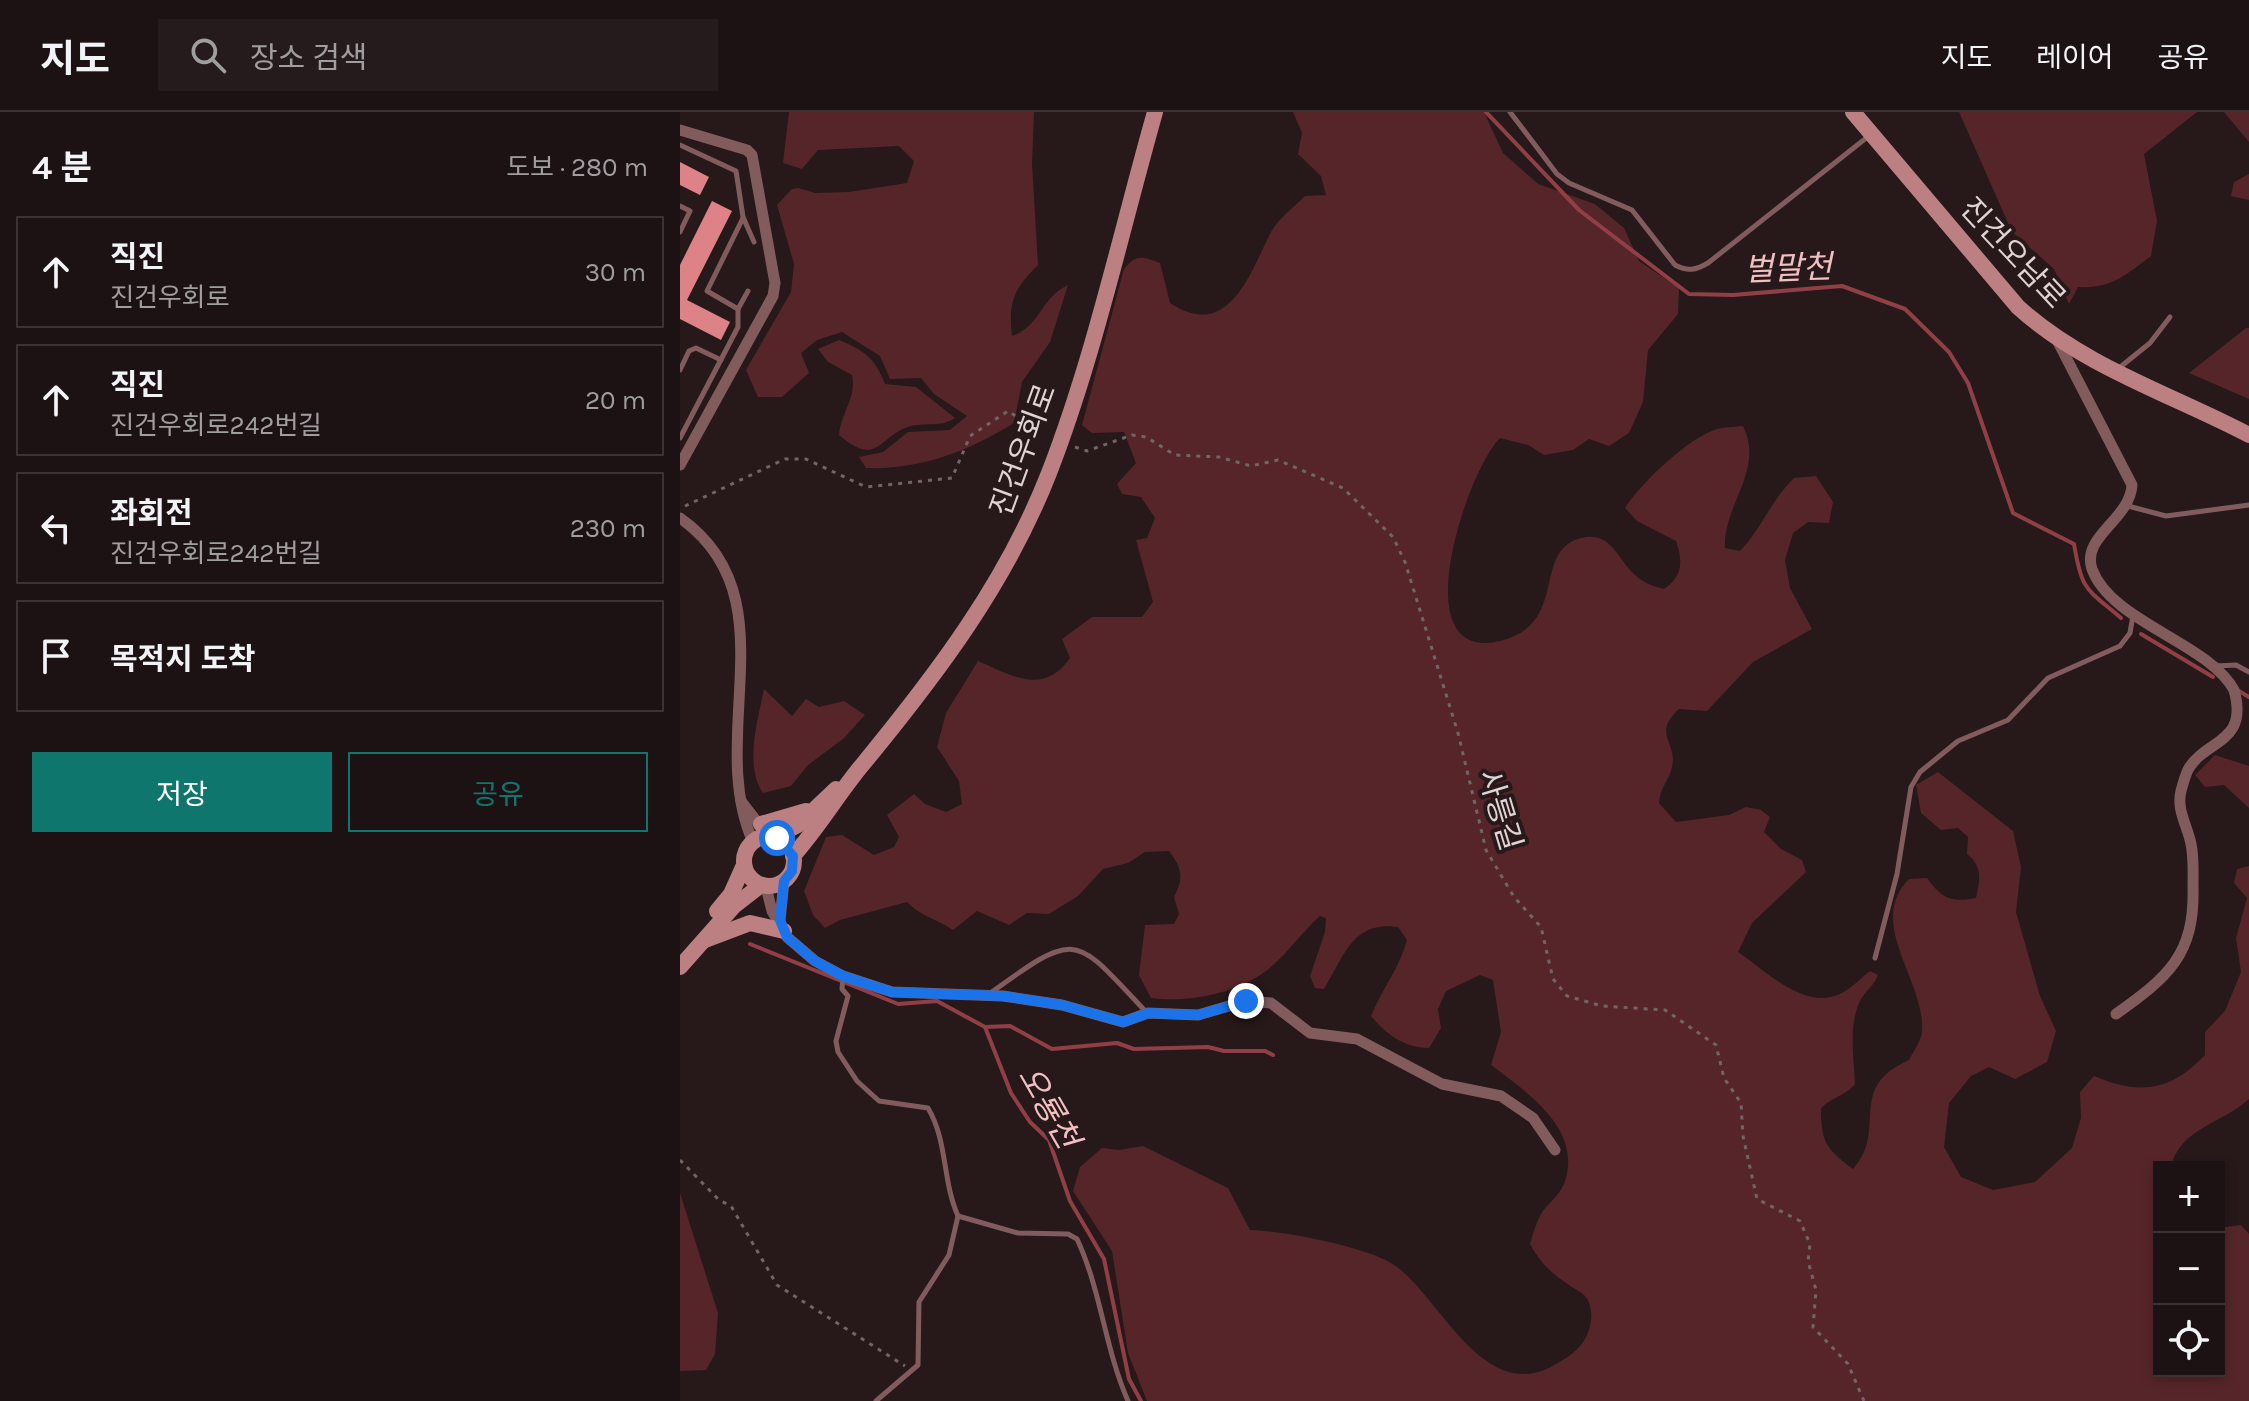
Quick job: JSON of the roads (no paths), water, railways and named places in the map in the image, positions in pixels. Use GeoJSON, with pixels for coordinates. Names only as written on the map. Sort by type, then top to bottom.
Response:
{"type":"FeatureCollection","features":[{"type":"Feature","properties":{"kind":"main road","name":"진건우회로"},"geometry":{"type":"LineString","coordinates":[[784,881],[792,871],[793,856],[967,629],[1026,526],[1049,471],[1089,350],[1155,112]]}},
{"type":"Feature","properties":{"kind":"main road","name":"진건오남로"},"geometry":{"type":"LineString","coordinates":[[1853,112],[2018,307],[2056,339],[2249,435]]}},
{"type":"Feature","properties":{"kind":"main road","name":"진건우회로"},"geometry":{"type":"LineString","coordinates":[[764,835],[798,825],[861,766]]}},
{"type":"Feature","properties":{"kind":"main road"},"geometry":{"type":"LineString","coordinates":[[704,941],[705,926],[731,894],[744,865],[764,835],[784,842],[793,856]]}},
{"type":"Feature","properties":{"kind":"main road"},"geometry":{"type":"LineString","coordinates":[[744,865],[751,880],[763,886]]}},
{"type":"Feature","properties":{"kind":"main road"},"geometry":{"type":"LineString","coordinates":[[680,967],[734,906],[763,886],[784,881]]}},
{"type":"Feature","properties":{"kind":"main road"},"geometry":{"type":"LineString","coordinates":[[704,941],[750,923],[782,925]]}},
{"type":"Feature","properties":{"kind":"street"},"geometry":{"type":"LineString","coordinates":[[680,130],[747,150],[752,155],[775,283],[773,296],[680,465]]}},
{"type":"Feature","properties":{"kind":"street"},"geometry":{"type":"LineString","coordinates":[[2056,339],[2132,485],[2128,506],[2097,540],[2091,565],[2102,584],[2133,614],[2214,667],[2234,691],[2241,716],[2233,738],[2190,768],[2180,795],[2192,861],[2194,907],[2185,947],[2166,976],[2116,1014]]}},
{"type":"Feature","properties":{"kind":"street"},"geometry":{"type":"LineString","coordinates":[[680,518],[720,555],[733,590],[742,651],[735,770],[741,800],[764,835]]}},
{"type":"Feature","properties":{"kind":"street"},"geometry":{"type":"LineString","coordinates":[[741,800],[764,835]]}},
{"type":"Feature","properties":{"kind":"street"},"geometry":{"type":"LineString","coordinates":[[782,925],[784,881]]}},
{"type":"Feature","properties":{"kind":"street"},"geometry":{"type":"LineString","coordinates":[[763,886],[772,911],[782,925],[815,961],[843,981],[892,992],[988,994],[1062,1005],[1123,1022],[1148,1013],[1198,1015],[1246,1001],[1271,1003],[1310,1033],[1357,1039],[1442,1084],[1501,1096],[1533,1118],[1555,1150]]}},
{"type":"Feature","properties":{"kind":"lane"},"geometry":{"type":"LineString","coordinates":[[1510,112],[1557,174],[1632,210],[1675,265],[1684,270],[1698,269],[1708,263],[1871,135]]}},
{"type":"Feature","properties":{"kind":"lane"},"geometry":{"type":"LineString","coordinates":[[680,145],[736,171],[743,217],[754,242]]}},
{"type":"Feature","properties":{"kind":"lane"},"geometry":{"type":"LineString","coordinates":[[680,206],[690,211],[680,232]]}},
{"type":"Feature","properties":{"kind":"lane"},"geometry":{"type":"LineString","coordinates":[[738,309],[707,291],[743,217]]}},
{"type":"Feature","properties":{"kind":"lane"},"geometry":{"type":"LineString","coordinates":[[680,438],[738,327],[738,309],[748,291]]}},
{"type":"Feature","properties":{"kind":"lane"},"geometry":{"type":"LineString","coordinates":[[2115,371],[2150,343],[2170,317]]}},
{"type":"Feature","properties":{"kind":"lane"},"geometry":{"type":"LineString","coordinates":[[680,370],[689,351],[696,348],[721,360]]}},
{"type":"Feature","properties":{"kind":"lane"},"geometry":{"type":"LineString","coordinates":[[2128,506],[2166,516],[2249,505]]}},
{"type":"Feature","properties":{"kind":"lane"},"geometry":{"type":"LineString","coordinates":[[1875,958],[1897,874],[1911,787],[1920,772],[1958,741],[2008,720],[2048,678],[2061,669],[2120,646],[2130,633],[2133,614]]}},
{"type":"Feature","properties":{"kind":"lane"},"geometry":{"type":"LineString","coordinates":[[2214,667],[2236,665],[2249,672]]}},
{"type":"Feature","properties":{"kind":"lane"},"geometry":{"type":"LineString","coordinates":[[988,994],[1047,952],[1080,949],[1097,959],[1148,1013]]}},
{"type":"Feature","properties":{"kind":"lane"},"geometry":{"type":"LineString","coordinates":[[843,981],[848,996],[837,1033],[838,1052],[857,1081],[879,1101],[928,1108],[938,1125],[946,1182],[958,1216],[949,1255],[919,1302],[918,1365],[876,1401]]}},
{"type":"Feature","properties":{"kind":"lane"},"geometry":{"type":"LineString","coordinates":[[958,1216],[1018,1233],[1068,1234],[1077,1239],[1094,1282],[1117,1376],[1128,1401]]}},
{"type":"Feature","properties":{"kind":"waterway","name":"벌말천"},"geometry":{"type":"LineString","coordinates":[[1486,112],[1579,210],[1689,294],[1733,295],[1842,286],[1905,309],[1949,352],[1968,383],[2013,513],[2074,544],[2087,588],[2121,618]]}},
{"type":"Feature","properties":{"kind":"waterway","name":"벌말천"},"geometry":{"type":"LineString","coordinates":[[2141,634],[2213,677]]}},
{"type":"Feature","properties":{"kind":"waterway","name":"벌말천"},"geometry":{"type":"LineString","coordinates":[[2239,691],[2249,697]]}},
{"type":"Feature","properties":{"kind":"waterway","name":"오룡천"},"geometry":{"type":"LineString","coordinates":[[750,944],[898,1004],[937,1001],[985,1027],[1011,1093],[1030,1122],[1049,1140],[1070,1201],[1104,1259],[1129,1379],[1141,1401]]}},
{"type":"Feature","properties":{"kind":"waterway"},"geometry":{"type":"LineString","coordinates":[[985,1027],[1010,1026],[1052,1049],[1117,1043],[1134,1049],[1208,1047],[1224,1051],[1265,1051],[1273,1055]]}}]}
